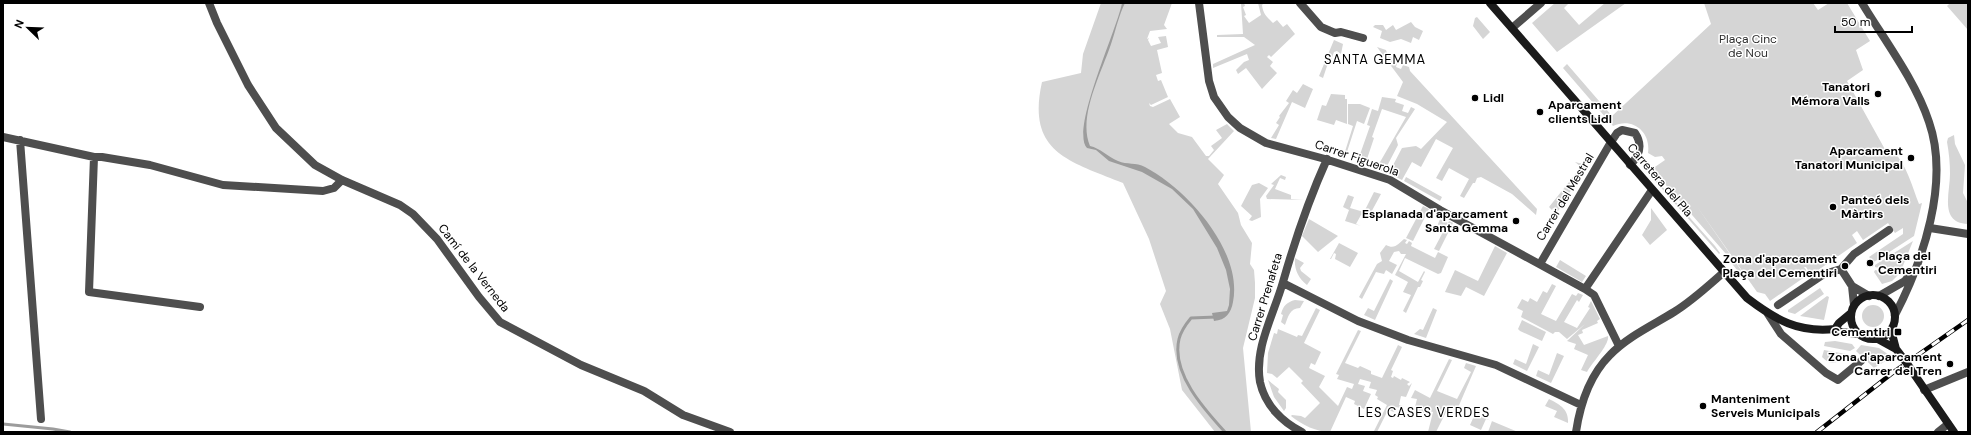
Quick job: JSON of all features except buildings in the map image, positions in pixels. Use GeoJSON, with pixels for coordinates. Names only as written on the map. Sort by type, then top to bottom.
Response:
{"type":"FeatureCollection","features":[{"type":"Feature","properties":{"kind":"main road","name":"Carretera del Pla"},"geometry":{"type":"LineString","coordinates":[[1490,3],[1747,298],[1768,314],[1787,324],[1819,331],[1835,329],[1841,332],[1858,334]]}},
{"type":"Feature","properties":{"kind":"main road"},"geometry":{"type":"LineString","coordinates":[[1835,329],[1860,299],[1869,296],[1879,296],[1888,301],[1895,315],[1892,330],[1898,350],[1954,432]]}},
{"type":"Feature","properties":{"kind":"main road"},"geometry":{"type":"LineString","coordinates":[[1853,309],[1852,326],[1858,334],[1867,338],[1876,338],[1892,330]]}},
{"type":"Feature","properties":{"kind":"main road"},"geometry":{"type":"LineString","coordinates":[[1876,338],[1898,350]]}},
{"type":"Feature","properties":{"kind":"street","name":"Camí de la Verneda"},"geometry":{"type":"LineString","coordinates":[[209,3],[217,23],[260,107],[276,128],[315,166],[400,206],[412,214],[437,239],[479,297],[500,322],[581,365],[644,391],[657,401],[683,415],[730,432]]}},
{"type":"Feature","properties":{"kind":"street","name":"Carrer Figuerola"},"geometry":{"type":"LineString","coordinates":[[1199,3],[1208,81],[1214,99],[1228,117],[1240,128],[1266,143],[1326,159],[1390,180],[1440,210],[1585,289],[1596,298],[1619,346]]}},
{"type":"Feature","properties":{"kind":"street"},"geometry":{"type":"LineString","coordinates":[[1300,3],[1321,27],[1335,33],[1341,32],[1363,38]]}},
{"type":"Feature","properties":{"kind":"street"},"geometry":{"type":"LineString","coordinates":[[1512,28],[1541,3]]}},
{"type":"Feature","properties":{"kind":"street"},"geometry":{"type":"LineString","coordinates":[[1862,3],[1914,88],[1929,122],[1936,147],[1938,174],[1930,228],[1895,315]]}},
{"type":"Feature","properties":{"kind":"street"},"geometry":{"type":"LineString","coordinates":[[1611,142],[1617,133],[1622,130],[1636,133],[1640,140],[1639,152],[1630,165]]}},
{"type":"Feature","properties":{"kind":"street"},"geometry":{"type":"LineString","coordinates":[[3,136],[94,157],[150,165],[223,185],[323,191],[334,188],[342,180]]}},
{"type":"Feature","properties":{"kind":"street"},"geometry":{"type":"LineString","coordinates":[[20,140],[41,419]]}},
{"type":"Feature","properties":{"kind":"street","name":"Carrer del Mestral"},"geometry":{"type":"LineString","coordinates":[[1540,264],[1611,142]]}},
{"type":"Feature","properties":{"kind":"street"},"geometry":{"type":"LineString","coordinates":[[94,157],[89,292],[200,307]]}},
{"type":"Feature","properties":{"kind":"street","name":"Carrer Prenafeta"},"geometry":{"type":"LineString","coordinates":[[1302,432],[1286,422],[1267,400],[1260,382],[1260,352],[1301,222],[1326,159]]}},
{"type":"Feature","properties":{"kind":"street"},"geometry":{"type":"LineString","coordinates":[[1585,289],[1652,190]]}},
{"type":"Feature","properties":{"kind":"street"},"geometry":{"type":"LineString","coordinates":[[1930,228],[1968,234]]}},
{"type":"Feature","properties":{"kind":"street"},"geometry":{"type":"LineString","coordinates":[[1778,305],[1824,274],[1841,268],[1854,254],[1889,230]]}},
{"type":"Feature","properties":{"kind":"street"},"geometry":{"type":"LineString","coordinates":[[1841,268],[1852,286],[1869,296]]}},
{"type":"Feature","properties":{"kind":"street"},"geometry":{"type":"LineString","coordinates":[[1879,296],[1905,280],[1913,271]]}},
{"type":"Feature","properties":{"kind":"street"},"geometry":{"type":"LineString","coordinates":[[1576,432],[1581,405],[1599,368],[1619,346],[1675,311],[1724,272]]}},
{"type":"Feature","properties":{"kind":"street"},"geometry":{"type":"LineString","coordinates":[[1283,282],[1358,321],[1408,340],[1496,365],[1581,405]]}},
{"type":"Feature","properties":{"kind":"street"},"geometry":{"type":"LineString","coordinates":[[1852,286],[1853,309]]}},
{"type":"Feature","properties":{"kind":"street","name":"Carretera del Pla"},"geometry":{"type":"LineString","coordinates":[[1768,314],[1781,334],[1826,373],[1838,380],[1861,361]]}},
{"type":"Feature","properties":{"kind":"street"},"geometry":{"type":"LineString","coordinates":[[1924,390],[1968,372]]}},
{"type":"Feature","properties":{"kind":"street"},"geometry":{"type":"LineString","coordinates":[[1938,432],[1948,424]]}},
{"type":"Feature","properties":{"kind":"green space"},"geometry":{"type":"Polygon","coordinates":[[[1101,3],[1172,3],[1164,25],[1167,29],[1150,31],[1147,39],[1149,38],[1148,40],[1151,46],[1161,43],[1158,37],[1166,36],[1168,47],[1157,50],[1162,73],[1156,75],[1158,81],[1161,80],[1168,97],[1151,105],[1149,103],[1150,106],[1153,107],[1170,99],[1180,117],[1169,124],[1178,133],[1192,137],[1206,156],[1209,156],[1214,150],[1211,146],[1222,138],[1216,130],[1227,124],[1234,131],[1208,159],[1224,175],[1218,184],[1238,213],[1241,225],[1252,243],[1250,264],[1254,270],[1255,298],[1243,348],[1251,432],[1215,432],[1182,390],[1170,329],[1160,304],[1166,291],[1149,239],[1123,183],[1086,168],[1057,151],[1047,139],[1040,125],[1039,106],[1042,82],[1081,73],[1083,54],[1101,3]]]}},
{"type":"Feature","properties":{"kind":"green space"},"geometry":{"type":"Polygon","coordinates":[[[1241,3],[1244,3],[1245,6],[1243,7],[1246,15],[1244,16],[1249,23],[1261,15],[1258,3],[1264,3],[1262,5],[1263,11],[1273,23],[1277,20],[1283,27],[1287,24],[1295,34],[1271,57],[1269,55],[1267,57],[1273,62],[1270,66],[1277,73],[1262,89],[1246,68],[1238,74],[1236,70],[1244,62],[1249,60],[1247,54],[1213,68],[1213,64],[1255,45],[1244,37],[1217,37],[1217,35],[1243,34],[1241,3]]]}},
{"type":"Feature","properties":{"kind":"green space"},"geometry":{"type":"Polygon","coordinates":[[[1555,3],[1569,3],[1564,8],[1579,25],[1605,3],[1626,3],[1557,52],[1532,23],[1555,3]]]}},
{"type":"Feature","properties":{"kind":"green space","name":"Plaça Cinc de Nou"},"geometry":{"type":"Polygon","coordinates":[[[1704,3],[1813,3],[1818,10],[1829,3],[1847,3],[1870,41],[1856,50],[1863,70],[1847,81],[1887,153],[1894,152],[1899,158],[1909,176],[1919,204],[1922,203],[1914,236],[1874,262],[1869,257],[1903,234],[1903,228],[1895,233],[1888,223],[1863,240],[1857,231],[1852,235],[1857,243],[1811,275],[1806,267],[1804,267],[1809,274],[1770,301],[1765,294],[1757,292],[1696,205],[1743,273],[1741,275],[1725,255],[1726,254],[1652,169],[1665,160],[1662,156],[1655,157],[1648,153],[1647,139],[1644,133],[1634,125],[1627,123],[1613,126],[1563,68],[1567,64],[1612,116],[1711,24],[1704,3]]]}},
{"type":"Feature","properties":{"kind":"green space"},"geometry":{"type":"Polygon","coordinates":[[[1950,3],[1968,3],[1968,30],[1947,6],[1950,3]]]}},
{"type":"Feature","properties":{"kind":"green space"},"geometry":{"type":"Polygon","coordinates":[[[1477,17],[1490,32],[1483,39],[1473,26],[1475,18],[1477,17]]]}},
{"type":"Feature","properties":{"kind":"green space"},"geometry":{"type":"Polygon","coordinates":[[[1411,22],[1415,27],[1423,31],[1419,40],[1413,37],[1411,43],[1401,39],[1390,42],[1380,38],[1382,31],[1373,27],[1375,25],[1383,25],[1386,30],[1393,25],[1396,30],[1411,22]]]}},
{"type":"Feature","properties":{"kind":"green space"},"geometry":{"type":"Polygon","coordinates":[[[1334,40],[1343,44],[1341,54],[1337,51],[1334,52],[1331,60],[1329,60],[1323,78],[1319,76],[1334,40]]]}},
{"type":"Feature","properties":{"kind":"green space"},"geometry":{"type":"Polygon","coordinates":[[[1377,47],[1386,50],[1388,56],[1394,59],[1393,61],[1397,63],[1396,67],[1401,69],[1403,65],[1409,67],[1410,71],[1537,209],[1536,215],[1512,194],[1481,177],[1477,178],[1464,198],[1460,196],[1469,179],[1449,168],[1442,181],[1436,178],[1453,148],[1436,139],[1421,167],[1412,162],[1402,180],[1390,174],[1390,171],[1402,148],[1416,146],[1421,149],[1447,122],[1417,104],[1397,96],[1403,82],[1377,47]]]}},
{"type":"Feature","properties":{"kind":"green space"},"geometry":{"type":"Polygon","coordinates":[[[1303,84],[1313,89],[1305,108],[1292,102],[1276,139],[1271,138],[1279,125],[1276,123],[1280,117],[1279,116],[1289,103],[1286,101],[1293,90],[1297,93],[1303,84]]]}},
{"type":"Feature","properties":{"kind":"green space"},"geometry":{"type":"Polygon","coordinates":[[[1331,94],[1345,95],[1345,99],[1347,99],[1347,124],[1336,120],[1334,125],[1317,120],[1322,105],[1326,106],[1331,94]]]}},
{"type":"Feature","properties":{"kind":"green space"},"geometry":{"type":"Polygon","coordinates":[[[1382,97],[1396,99],[1395,102],[1404,105],[1402,111],[1408,113],[1411,107],[1415,109],[1396,138],[1398,145],[1386,168],[1382,171],[1376,169],[1406,117],[1382,109],[1372,137],[1374,138],[1365,165],[1357,163],[1370,126],[1367,125],[1372,109],[1378,111],[1382,97]]]}},
{"type":"Feature","properties":{"kind":"green space"},"geometry":{"type":"Polygon","coordinates":[[[1348,104],[1360,104],[1370,108],[1364,124],[1357,121],[1345,158],[1343,158],[1353,126],[1348,124],[1348,104]]]}},
{"type":"Feature","properties":{"kind":"green space"},"geometry":{"type":"Polygon","coordinates":[[[1954,135],[1955,144],[1965,165],[1963,193],[1968,203],[1968,224],[1959,222],[1953,218],[1948,206],[1950,170],[1947,142],[1948,138],[1954,135]]]}},
{"type":"Feature","properties":{"kind":"green space"},"geometry":{"type":"Polygon","coordinates":[[[1575,162],[1587,165],[1558,211],[1553,208],[1552,210],[1549,207],[1581,167],[1575,162]]]}},
{"type":"Feature","properties":{"kind":"green space"},"geometry":{"type":"Polygon","coordinates":[[[1651,174],[1715,246],[1720,253],[1719,254],[1650,175],[1651,174]]]}},
{"type":"Feature","properties":{"kind":"green space"},"geometry":{"type":"Polygon","coordinates":[[[1281,175],[1286,177],[1285,180],[1280,178],[1275,189],[1291,195],[1291,199],[1304,200],[1267,199],[1266,196],[1274,185],[1271,184],[1281,175]]]}},
{"type":"Feature","properties":{"kind":"green space"},"geometry":{"type":"Polygon","coordinates":[[[1406,177],[1442,197],[1440,201],[1404,181],[1406,177]]]}},
{"type":"Feature","properties":{"kind":"green space"},"geometry":{"type":"Polygon","coordinates":[[[1259,183],[1268,188],[1260,199],[1261,217],[1252,221],[1249,220],[1252,216],[1241,206],[1252,185],[1259,183]]]}},
{"type":"Feature","properties":{"kind":"green space"},"geometry":{"type":"Polygon","coordinates":[[[1374,192],[1381,194],[1368,218],[1361,215],[1356,224],[1361,226],[1345,221],[1349,210],[1343,207],[1348,195],[1354,197],[1350,208],[1364,212],[1374,192]]]}},
{"type":"Feature","properties":{"kind":"green space"},"geometry":{"type":"Polygon","coordinates":[[[1423,206],[1429,209],[1413,241],[1406,238],[1423,206]]]}},
{"type":"Feature","properties":{"kind":"green space"},"geometry":{"type":"Polygon","coordinates":[[[1651,208],[1667,230],[1650,245],[1642,235],[1651,220],[1651,208]]]}},
{"type":"Feature","properties":{"kind":"green space"},"geometry":{"type":"Polygon","coordinates":[[[1309,219],[1338,236],[1318,252],[1302,236],[1309,219]]]}},
{"type":"Feature","properties":{"kind":"green space"},"geometry":{"type":"Polygon","coordinates":[[[1440,219],[1448,223],[1449,221],[1453,223],[1439,251],[1434,249],[1443,232],[1440,230],[1438,224],[1440,219]]]}},
{"type":"Feature","properties":{"kind":"green space"},"geometry":{"type":"Polygon","coordinates":[[[1404,239],[1407,240],[1405,243],[1407,244],[1409,241],[1412,243],[1411,246],[1435,258],[1438,252],[1448,257],[1441,273],[1438,274],[1405,258],[1399,271],[1418,282],[1424,271],[1425,272],[1421,280],[1423,281],[1420,287],[1418,287],[1406,313],[1403,311],[1411,295],[1403,292],[1408,282],[1395,275],[1406,254],[1401,254],[1399,251],[1394,252],[1389,261],[1397,265],[1392,274],[1386,270],[1384,274],[1376,272],[1362,299],[1359,297],[1377,264],[1382,261],[1380,253],[1386,245],[1392,247],[1404,239]]]}},
{"type":"Feature","properties":{"kind":"green space"},"geometry":{"type":"Polygon","coordinates":[[[1913,241],[1900,273],[1875,267],[1875,265],[1913,241]]]}},
{"type":"Feature","properties":{"kind":"green space"},"geometry":{"type":"Polygon","coordinates":[[[1339,243],[1358,253],[1350,267],[1335,259],[1336,254],[1334,253],[1330,259],[1339,243]]]}},
{"type":"Feature","properties":{"kind":"green space"},"geometry":{"type":"Polygon","coordinates":[[[1495,246],[1507,253],[1484,296],[1466,287],[1461,296],[1445,292],[1455,270],[1478,281],[1495,246]]]}},
{"type":"Feature","properties":{"kind":"green space"},"geometry":{"type":"Polygon","coordinates":[[[1295,258],[1304,263],[1300,268],[1301,271],[1311,279],[1307,285],[1297,273],[1295,258]]]}},
{"type":"Feature","properties":{"kind":"green space"},"geometry":{"type":"Polygon","coordinates":[[[1560,260],[1586,276],[1582,282],[1556,267],[1560,260]]]}},
{"type":"Feature","properties":{"kind":"green space"},"geometry":{"type":"Polygon","coordinates":[[[1875,270],[1898,275],[1892,281],[1882,284],[1874,272],[1875,270]]]}},
{"type":"Feature","properties":{"kind":"green space"},"geometry":{"type":"Polygon","coordinates":[[[1390,279],[1393,281],[1375,320],[1364,315],[1368,308],[1374,311],[1390,279]]]}},
{"type":"Feature","properties":{"kind":"green space"},"geometry":{"type":"Polygon","coordinates":[[[1552,284],[1556,286],[1541,314],[1556,321],[1572,294],[1576,296],[1578,293],[1583,295],[1579,302],[1577,300],[1564,322],[1577,328],[1590,308],[1588,307],[1591,301],[1600,319],[1597,321],[1598,323],[1582,330],[1583,333],[1578,335],[1584,345],[1608,336],[1604,349],[1587,372],[1581,370],[1588,355],[1574,349],[1576,344],[1567,341],[1585,324],[1567,339],[1559,332],[1555,332],[1553,334],[1521,317],[1523,311],[1517,308],[1522,299],[1528,302],[1530,298],[1537,302],[1543,291],[1547,293],[1552,284]]]}},
{"type":"Feature","properties":{"kind":"green space"},"geometry":{"type":"Polygon","coordinates":[[[1820,288],[1824,294],[1795,314],[1788,312],[1788,310],[1820,288]]]}},
{"type":"Feature","properties":{"kind":"green space"},"geometry":{"type":"Polygon","coordinates":[[[1827,296],[1829,297],[1824,320],[1800,316],[1827,296]]]}},
{"type":"Feature","properties":{"kind":"green space"},"geometry":{"type":"Polygon","coordinates":[[[1295,300],[1304,301],[1300,308],[1292,311],[1285,325],[1281,322],[1283,315],[1281,314],[1282,311],[1286,305],[1295,300]]]}},
{"type":"Feature","properties":{"kind":"green space"},"geometry":{"type":"Polygon","coordinates":[[[1873,305],[1881,308],[1884,316],[1881,324],[1873,327],[1865,324],[1862,316],[1865,308],[1873,305]]]}},
{"type":"Feature","properties":{"kind":"green space"},"geometry":{"type":"Polygon","coordinates":[[[1316,308],[1320,310],[1304,343],[1321,352],[1315,365],[1311,363],[1309,368],[1325,376],[1319,387],[1338,406],[1347,387],[1352,389],[1354,384],[1337,379],[1339,375],[1336,374],[1358,330],[1361,331],[1345,363],[1358,368],[1360,366],[1371,371],[1371,374],[1382,378],[1398,345],[1402,347],[1391,370],[1393,371],[1391,377],[1393,378],[1394,376],[1401,380],[1402,378],[1410,382],[1407,384],[1409,386],[1412,383],[1406,397],[1401,396],[1399,405],[1403,406],[1402,408],[1395,407],[1394,412],[1388,410],[1377,432],[1374,431],[1387,405],[1377,399],[1378,397],[1375,395],[1377,390],[1369,388],[1371,382],[1360,379],[1358,384],[1365,386],[1363,391],[1371,394],[1364,409],[1354,404],[1355,401],[1346,397],[1330,432],[1325,432],[1310,427],[1291,416],[1301,416],[1305,418],[1320,403],[1301,383],[1303,381],[1289,367],[1277,378],[1272,374],[1267,373],[1268,353],[1274,333],[1277,334],[1278,329],[1297,337],[1298,335],[1302,336],[1316,308]]]}},
{"type":"Feature","properties":{"kind":"green space"},"geometry":{"type":"Polygon","coordinates":[[[1433,308],[1437,310],[1426,338],[1414,334],[1420,329],[1423,330],[1433,308]]]}},
{"type":"Feature","properties":{"kind":"green space"},"geometry":{"type":"Polygon","coordinates":[[[1522,320],[1546,332],[1542,341],[1518,329],[1522,320]]]}},
{"type":"Feature","properties":{"kind":"green space"},"geometry":{"type":"Polygon","coordinates":[[[1835,341],[1852,344],[1855,348],[1850,351],[1824,346],[1825,342],[1835,341]]]}},
{"type":"Feature","properties":{"kind":"green space"},"geometry":{"type":"Polygon","coordinates":[[[1533,344],[1539,347],[1527,371],[1513,364],[1515,359],[1526,364],[1533,344]]]}},
{"type":"Feature","properties":{"kind":"green space"},"geometry":{"type":"Polygon","coordinates":[[[1861,345],[1879,348],[1892,357],[1874,368],[1856,351],[1861,345]]]}},
{"type":"Feature","properties":{"kind":"green space"},"geometry":{"type":"Polygon","coordinates":[[[1824,350],[1847,355],[1837,362],[1832,363],[1822,357],[1824,350]]]}},
{"type":"Feature","properties":{"kind":"green space"},"geometry":{"type":"Polygon","coordinates":[[[1557,353],[1564,356],[1551,383],[1536,376],[1538,370],[1549,375],[1557,353]]]}},
{"type":"Feature","properties":{"kind":"green space"},"geometry":{"type":"Polygon","coordinates":[[[1449,359],[1452,360],[1437,391],[1457,399],[1471,372],[1464,368],[1466,363],[1476,366],[1457,410],[1448,408],[1436,432],[1428,432],[1433,412],[1426,410],[1424,413],[1414,411],[1417,399],[1411,398],[1415,390],[1430,398],[1449,359]]]}},
{"type":"Feature","properties":{"kind":"green space"},"geometry":{"type":"Polygon","coordinates":[[[1268,380],[1279,389],[1278,392],[1286,400],[1286,408],[1284,411],[1274,397],[1268,380]]]}},
{"type":"Feature","properties":{"kind":"green space"},"geometry":{"type":"Polygon","coordinates":[[[1549,399],[1563,408],[1567,414],[1568,423],[1554,417],[1557,411],[1545,406],[1549,399]]]}},
{"type":"Feature","properties":{"kind":"green space"},"geometry":{"type":"Polygon","coordinates":[[[1475,414],[1491,421],[1486,419],[1481,430],[1470,425],[1475,414]]]}},
{"type":"Feature","properties":{"kind":"green space"},"geometry":{"type":"Polygon","coordinates":[[[1492,421],[1518,432],[1488,432],[1492,421]]]}},
{"type":"Feature","properties":{"kind":"shaded area"},"geometry":{"type":"Polygon","coordinates":[[[1122,3],[1125,3],[1089,107],[1087,134],[1090,146],[1118,161],[1142,165],[1161,177],[1178,190],[1194,206],[1208,224],[1221,243],[1229,262],[1234,282],[1233,302],[1231,309],[1222,319],[1214,321],[1212,313],[1227,311],[1229,305],[1230,289],[1226,270],[1217,248],[1193,209],[1172,189],[1142,172],[1109,161],[1096,150],[1087,148],[1083,138],[1089,101],[1122,3]]]}},
{"type":"Feature","properties":{"kind":"waterway"},"geometry":{"type":"LineString","coordinates":[[1216,317],[1191,318],[1180,336],[1178,352],[1180,365],[1191,390],[1208,413],[1225,432]]}},
{"type":"Feature","properties":{"kind":"waterway"},"geometry":{"type":"LineString","coordinates":[[3,424],[70,432]]}},
{"type":"Feature","properties":{"kind":"railway"},"geometry":{"type":"LineString","coordinates":[[1817,432],[1895,371],[1968,320]]}},
{"type":"Feature","properties":{"kind":"place","name":"Tanatori Mémora Valls"},"geometry":{"type":"Point","coordinates":[1878,94]}},
{"type":"Feature","properties":{"kind":"place","name":"Lidl"},"geometry":{"type":"Point","coordinates":[1475,98]}},
{"type":"Feature","properties":{"kind":"place","name":"Aparcament clients Lidl"},"geometry":{"type":"Point","coordinates":[1540,112]}},
{"type":"Feature","properties":{"kind":"place","name":"Aparcament Tanatori Municipal"},"geometry":{"type":"Point","coordinates":[1911,158]}},
{"type":"Feature","properties":{"kind":"place","name":"Panteó dels Màrtirs"},"geometry":{"type":"Point","coordinates":[1833,207]}},
{"type":"Feature","properties":{"kind":"place","name":"Esplanada d'aparcament Santa Gemma"},"geometry":{"type":"Point","coordinates":[1516,221]}},
{"type":"Feature","properties":{"kind":"place","name":"Plaça del Cementiri"},"geometry":{"type":"Point","coordinates":[1870,263]}},
{"type":"Feature","properties":{"kind":"place","name":"Zona d'aparcament Plaça del Cementiri"},"geometry":{"type":"Point","coordinates":[1845,266]}},
{"type":"Feature","properties":{"kind":"place","name":"Cementiri"},"geometry":{"type":"Point","coordinates":[1898,332]}},
{"type":"Feature","properties":{"kind":"place","name":"Zona d'aparcament Carrer del Tren"},"geometry":{"type":"Point","coordinates":[1950,364]}},
{"type":"Feature","properties":{"kind":"place","name":"Manteniment Serveis Municipals"},"geometry":{"type":"Point","coordinates":[1703,406]}},
{"type":"Feature","properties":{"kind":"district","name":"SANTA GEMMA"},"geometry":{"type":"Point","coordinates":[1375,59]}},
{"type":"Feature","properties":{"kind":"district","name":"LES CASES VERDES"},"geometry":{"type":"Point","coordinates":[1424,412]}}]}
